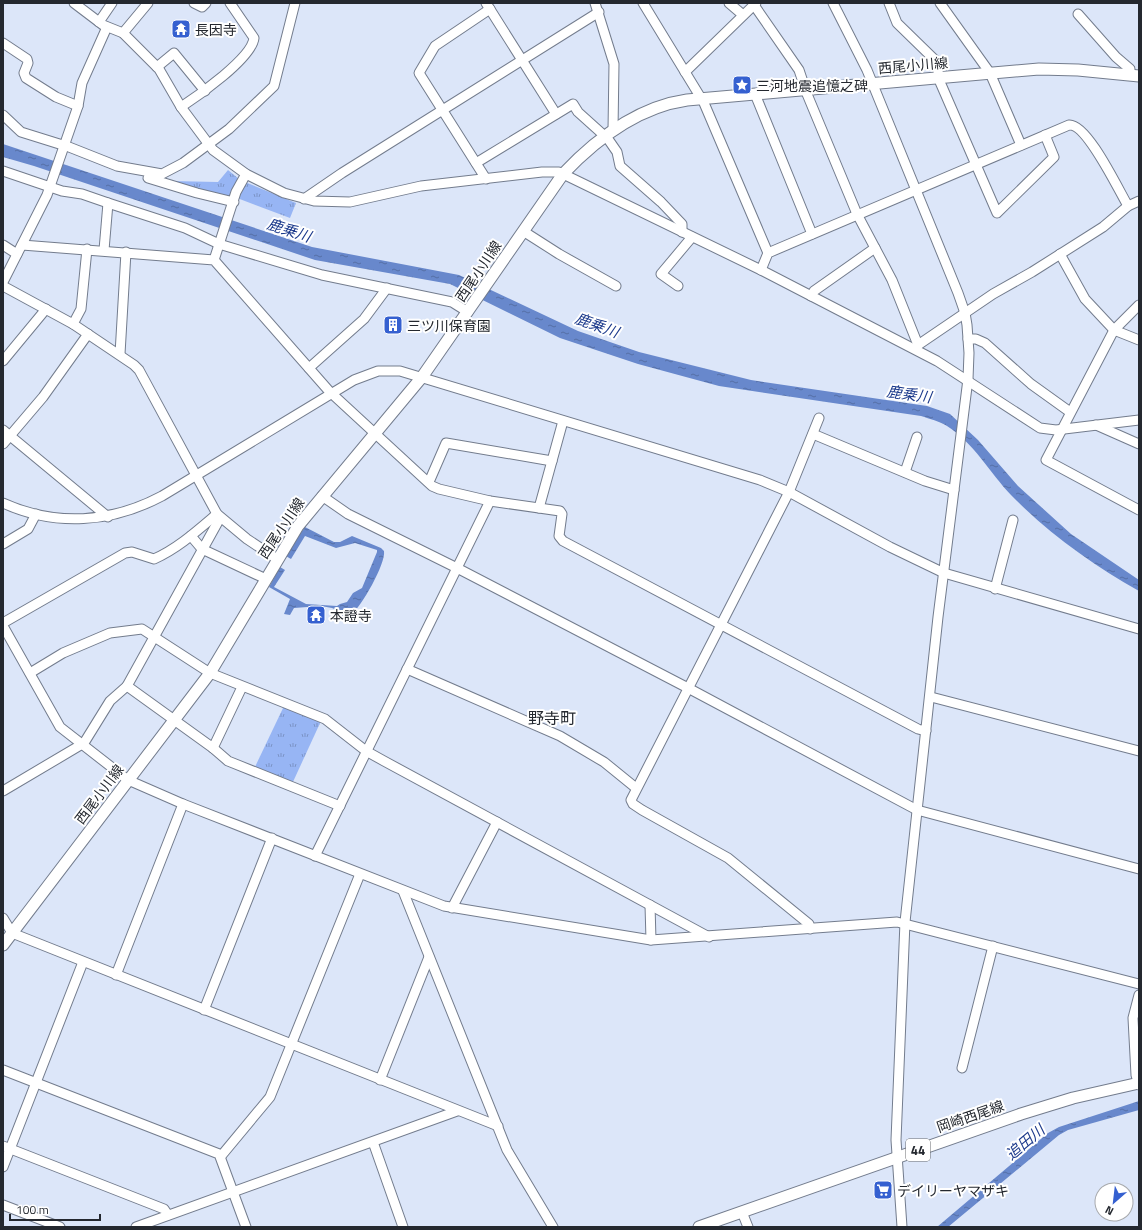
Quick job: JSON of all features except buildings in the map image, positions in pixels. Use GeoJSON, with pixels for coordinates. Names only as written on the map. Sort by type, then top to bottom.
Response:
{"type":"FeatureCollection","features":[{"type":"Feature","properties":{"kind":"main road","name":"西尾小川線"},"geometry":{"type":"LineString","coordinates":[[3,945],[210,673],[298,526],[422,377],[563,174],[579,158],[609,133],[631,118],[655,107],[675,102],[701,99],[871,83],[1052,69],[1135,75]]}},
{"type":"Feature","properties":{"kind":"main road","name":"岡崎西尾線"},"geometry":{"type":"LineString","coordinates":[[700,1227],[897,1157],[1047,1106],[1139,1083]]}},
{"type":"Feature","properties":{"kind":"street"},"geometry":{"type":"LineString","coordinates":[[74,3],[103,24],[123,34],[157,67],[208,145],[225,161],[284,194],[304,199],[350,202],[421,186],[546,172],[563,174],[917,347],[968,379],[1040,428],[1061,430],[1139,420]]}},
{"type":"Feature","properties":{"kind":"street"},"geometry":{"type":"LineString","coordinates":[[3,282],[51,185],[78,106],[82,83],[112,3]]}},
{"type":"Feature","properties":{"kind":"street"},"geometry":{"type":"LineString","coordinates":[[123,34],[148,3]]}},
{"type":"Feature","properties":{"kind":"street"},"geometry":{"type":"LineString","coordinates":[[194,3],[202,7],[206,3]]}},
{"type":"Feature","properties":{"kind":"street"},"geometry":{"type":"LineString","coordinates":[[182,107],[205,91],[245,54],[254,40],[230,3]]}},
{"type":"Feature","properties":{"kind":"street"},"geometry":{"type":"LineString","coordinates":[[117,166],[162,174],[183,164],[229,129],[274,86],[295,3]]}},
{"type":"Feature","properties":{"kind":"street"},"geometry":{"type":"LineString","coordinates":[[643,3],[701,99],[768,253]]}},
{"type":"Feature","properties":{"kind":"street"},"geometry":{"type":"LineString","coordinates":[[729,3],[744,15]]}},
{"type":"Feature","properties":{"kind":"street"},"geometry":{"type":"LineString","coordinates":[[833,3],[867,70],[871,83],[950,273],[965,313],[968,339],[968,379],[958,451],[905,922],[897,1085],[897,1157],[902,1227]]}},
{"type":"Feature","properties":{"kind":"street"},"geometry":{"type":"LineString","coordinates":[[889,3],[897,23],[936,61],[939,78],[975,165],[997,213],[1054,157],[1045,135]]}},
{"type":"Feature","properties":{"kind":"street"},"geometry":{"type":"LineString","coordinates":[[940,3],[990,73],[1021,145]]}},
{"type":"Feature","properties":{"kind":"street"},"geometry":{"type":"LineString","coordinates":[[685,72],[755,4],[799,70],[805,90],[857,214],[902,302],[917,347]]}},
{"type":"Feature","properties":{"kind":"street"},"geometry":{"type":"LineString","coordinates":[[486,179],[420,75],[420,70],[435,46],[488,6],[556,114]]}},
{"type":"Feature","properties":{"kind":"street"},"geometry":{"type":"LineString","coordinates":[[304,199],[342,173],[521,59],[597,7],[614,64],[609,133],[617,152],[620,166],[661,202],[682,224],[682,232]]}},
{"type":"Feature","properties":{"kind":"street"},"geometry":{"type":"LineString","coordinates":[[1078,14],[1135,75]]}},
{"type":"Feature","properties":{"kind":"street"},"geometry":{"type":"LineString","coordinates":[[3,43],[27,59],[28,63],[24,73],[26,78],[56,97],[78,106]]}},
{"type":"Feature","properties":{"kind":"street"},"geometry":{"type":"LineString","coordinates":[[157,67],[174,53],[205,91]]}},
{"type":"Feature","properties":{"kind":"street"},"geometry":{"type":"LineString","coordinates":[[755,94],[812,234]]}},
{"type":"Feature","properties":{"kind":"street"},"geometry":{"type":"LineString","coordinates":[[476,163],[573,104],[578,112],[609,133]]}},
{"type":"Feature","properties":{"kind":"street"},"geometry":{"type":"LineString","coordinates":[[3,115],[21,132],[197,194],[233,204]]}},
{"type":"Feature","properties":{"kind":"street"},"geometry":{"type":"LineString","coordinates":[[761,270],[768,253],[1070,125],[1076,126],[1089,138],[1128,206]]}},
{"type":"Feature","properties":{"kind":"street"},"geometry":{"type":"LineString","coordinates":[[3,171],[185,228],[322,275],[452,302],[469,310]]}},
{"type":"Feature","properties":{"kind":"street"},"geometry":{"type":"LineString","coordinates":[[214,260],[236,192],[246,174]]}},
{"type":"Feature","properties":{"kind":"street"},"geometry":{"type":"LineString","coordinates":[[917,347],[993,294],[1103,227],[1128,206],[1139,201]]}},
{"type":"Feature","properties":{"kind":"street"},"geometry":{"type":"LineString","coordinates":[[104,250],[108,203]]}},
{"type":"Feature","properties":{"kind":"street"},"geometry":{"type":"LineString","coordinates":[[523,231],[559,254],[616,286]]}},
{"type":"Feature","properties":{"kind":"street"},"geometry":{"type":"LineString","coordinates":[[678,286],[661,274],[692,237]]}},
{"type":"Feature","properties":{"kind":"street"},"geometry":{"type":"LineString","coordinates":[[3,245],[17,254]]}},
{"type":"Feature","properties":{"kind":"street"},"geometry":{"type":"LineString","coordinates":[[22,245],[104,250],[214,260],[333,394],[429,482],[439,489],[490,501],[562,512],[559,536],[562,541],[918,729],[926,731]]}},
{"type":"Feature","properties":{"kind":"street"},"geometry":{"type":"LineString","coordinates":[[811,296],[814,291],[875,248]]}},
{"type":"Feature","properties":{"kind":"street"},"geometry":{"type":"LineString","coordinates":[[73,324],[81,309],[87,249]]}},
{"type":"Feature","properties":{"kind":"street"},"geometry":{"type":"LineString","coordinates":[[120,354],[126,252]]}},
{"type":"Feature","properties":{"kind":"street"},"geometry":{"type":"LineString","coordinates":[[1060,254],[1085,299],[1114,330],[1139,340]]}},
{"type":"Feature","properties":{"kind":"street"},"geometry":{"type":"LineString","coordinates":[[3,286],[73,324],[120,354],[139,370],[219,516],[278,559]]}},
{"type":"Feature","properties":{"kind":"street"},"geometry":{"type":"LineString","coordinates":[[309,368],[364,319],[387,288]]}},
{"type":"Feature","properties":{"kind":"street"},"geometry":{"type":"LineString","coordinates":[[1139,305],[1114,330],[1046,460],[1139,510]]}},
{"type":"Feature","properties":{"kind":"street"},"geometry":{"type":"LineString","coordinates":[[3,362],[46,309]]}},
{"type":"Feature","properties":{"kind":"street"},"geometry":{"type":"LineString","coordinates":[[3,444],[6,432],[43,397],[88,334]]}},
{"type":"Feature","properties":{"kind":"street"},"geometry":{"type":"LineString","coordinates":[[968,339],[976,339],[985,343],[1031,384],[1070,412]]}},
{"type":"Feature","properties":{"kind":"street"},"geometry":{"type":"LineString","coordinates":[[3,503],[36,514],[78,520],[108,517],[147,504],[333,394],[354,380],[378,371],[400,370],[744,474],[789,492],[890,547],[944,573],[995,589],[1139,629]]}},
{"type":"Feature","properties":{"kind":"street"},"geometry":{"type":"LineString","coordinates":[[810,929],[808,924],[728,858],[633,804],[631,800],[789,492],[819,418]]}},
{"type":"Feature","properties":{"kind":"street"},"geometry":{"type":"LineString","coordinates":[[539,508],[563,420]]}},
{"type":"Feature","properties":{"kind":"street"},"geometry":{"type":"LineString","coordinates":[[1096,425],[1139,444]]}},
{"type":"Feature","properties":{"kind":"street"},"geometry":{"type":"LineString","coordinates":[[6,432],[108,517]]}},
{"type":"Feature","properties":{"kind":"street"},"geometry":{"type":"LineString","coordinates":[[813,434],[905,472],[954,490]]}},
{"type":"Feature","properties":{"kind":"street"},"geometry":{"type":"LineString","coordinates":[[905,472],[917,436]]}},
{"type":"Feature","properties":{"kind":"street"},"geometry":{"type":"LineString","coordinates":[[429,482],[446,443],[552,461]]}},
{"type":"Feature","properties":{"kind":"street"},"geometry":{"type":"LineString","coordinates":[[322,496],[348,514],[457,568],[688,688],[917,810],[1139,869]]}},
{"type":"Feature","properties":{"kind":"street"},"geometry":{"type":"LineString","coordinates":[[315,856],[490,501]]}},
{"type":"Feature","properties":{"kind":"street"},"geometry":{"type":"LineString","coordinates":[[3,544],[28,529],[36,514]]}},
{"type":"Feature","properties":{"kind":"street"},"geometry":{"type":"LineString","coordinates":[[3,623],[125,553],[132,552],[154,559],[163,555],[219,516]]}},
{"type":"Feature","properties":{"kind":"street"},"geometry":{"type":"LineString","coordinates":[[3,790],[82,745],[110,701],[127,686],[219,516]]}},
{"type":"Feature","properties":{"kind":"street"},"geometry":{"type":"LineString","coordinates":[[995,589],[1013,520]]}},
{"type":"Feature","properties":{"kind":"street"},"geometry":{"type":"LineString","coordinates":[[191,536],[202,549],[266,579]]}},
{"type":"Feature","properties":{"kind":"street"},"geometry":{"type":"LineString","coordinates":[[3,626],[60,727],[128,780],[183,804],[403,891],[452,908],[651,940],[905,922],[1139,984]]}},
{"type":"Feature","properties":{"kind":"street"},"geometry":{"type":"LineString","coordinates":[[30,673],[63,653],[110,633],[142,630],[154,636],[210,673],[325,719],[366,750],[709,937]]}},
{"type":"Feature","properties":{"kind":"street"},"geometry":{"type":"LineString","coordinates":[[407,669],[560,736],[604,762],[636,788]]}},
{"type":"Feature","properties":{"kind":"street"},"geometry":{"type":"LineString","coordinates":[[127,686],[228,760],[340,806]]}},
{"type":"Feature","properties":{"kind":"street"},"geometry":{"type":"LineString","coordinates":[[213,748],[242,687]]}},
{"type":"Feature","properties":{"kind":"street"},"geometry":{"type":"LineString","coordinates":[[930,697],[1139,751]]}},
{"type":"Feature","properties":{"kind":"street"},"geometry":{"type":"LineString","coordinates":[[116,975],[183,804]]}},
{"type":"Feature","properties":{"kind":"street"},"geometry":{"type":"LineString","coordinates":[[452,908],[497,822]]}},
{"type":"Feature","properties":{"kind":"street"},"geometry":{"type":"LineString","coordinates":[[204,1010],[272,838]]}},
{"type":"Feature","properties":{"kind":"street"},"geometry":{"type":"LineString","coordinates":[[222,1156],[268,1101],[292,1045],[360,874]]}},
{"type":"Feature","properties":{"kind":"street"},"geometry":{"type":"LineString","coordinates":[[403,891],[512,1159],[553,1227]]}},
{"type":"Feature","properties":{"kind":"street"},"geometry":{"type":"LineString","coordinates":[[650,905],[651,940]]}},
{"type":"Feature","properties":{"kind":"street"},"geometry":{"type":"LineString","coordinates":[[3,918],[12,933],[498,1126]]}},
{"type":"Feature","properties":{"kind":"street"},"geometry":{"type":"LineString","coordinates":[[962,1068],[994,946]]}},
{"type":"Feature","properties":{"kind":"street"},"geometry":{"type":"LineString","coordinates":[[380,1080],[430,957]]}},
{"type":"Feature","properties":{"kind":"street"},"geometry":{"type":"LineString","coordinates":[[3,1167],[6,1148],[35,1083],[83,962]]}},
{"type":"Feature","properties":{"kind":"street"},"geometry":{"type":"LineString","coordinates":[[1139,995],[1134,1018],[1136,1075],[1139,1083]]}},
{"type":"Feature","properties":{"kind":"street"},"geometry":{"type":"LineString","coordinates":[[3,1070],[219,1154],[222,1156],[246,1227]]}},
{"type":"Feature","properties":{"kind":"street"},"geometry":{"type":"LineString","coordinates":[[136,1227],[458,1111]]}},
{"type":"Feature","properties":{"kind":"street"},"geometry":{"type":"LineString","coordinates":[[373,1142],[403,1227]]}},
{"type":"Feature","properties":{"kind":"street"},"geometry":{"type":"LineString","coordinates":[[6,1148],[164,1209],[168,1215]]}},
{"type":"Feature","properties":{"kind":"street"},"geometry":{"type":"LineString","coordinates":[[3,1205],[60,1227]]}},
{"type":"Feature","properties":{"kind":"street"},"geometry":{"type":"LineString","coordinates":[[742,1212],[748,1227]]}},
{"type":"Feature","properties":{"kind":"green space"},"geometry":{"type":"Polygon","coordinates":[[[228,170],[239,179],[232,195],[228,198],[171,181],[218,182],[228,170]]]}},
{"type":"Feature","properties":{"kind":"green space"},"geometry":{"type":"Polygon","coordinates":[[[245,182],[296,203],[290,218],[237,198],[245,182]]]}},
{"type":"Feature","properties":{"kind":"green space"},"geometry":{"type":"Polygon","coordinates":[[[284,706],[321,721],[292,784],[254,769],[284,706]]]}},
{"type":"Feature","properties":{"kind":"water"},"geometry":{"type":"Polygon","coordinates":[[[3,144],[312,247],[459,275],[578,331],[639,352],[751,380],[927,406],[950,414],[978,440],[1018,486],[1071,534],[1139,580],[1139,591],[1072,548],[1040,522],[1011,495],[965,440],[938,421],[921,416],[719,386],[638,364],[560,338],[450,284],[315,260],[3,157],[3,144]]]}},
{"type":"Feature","properties":{"kind":"water"},"geometry":{"type":"Polygon","coordinates":[[[305,527],[334,542],[340,542],[352,536],[381,548],[384,551],[384,557],[372,585],[350,618],[345,615],[343,618],[341,616],[341,612],[332,608],[321,606],[294,608],[290,615],[284,614],[290,599],[269,587],[280,567],[285,570],[274,587],[306,604],[337,606],[347,602],[353,593],[362,588],[377,550],[355,543],[336,548],[305,536],[291,559],[284,555],[305,527]]]}},
{"type":"Feature","properties":{"kind":"water"},"geometry":{"type":"Polygon","coordinates":[[[1139,1101],[1139,1110],[1068,1130],[1059,1135],[948,1227],[937,1227],[1048,1133],[1059,1127],[1139,1101]]]}},
{"type":"Feature","properties":{"kind":"place","name":"長因寺"},"geometry":{"type":"Point","coordinates":[181,29]}},
{"type":"Feature","properties":{"kind":"place","name":"三河地震追憶之碑"},"geometry":{"type":"Point","coordinates":[742,85]}},
{"type":"Feature","properties":{"kind":"place","name":"三ツ川保育園"},"geometry":{"type":"Point","coordinates":[393,325]}},
{"type":"Feature","properties":{"kind":"place","name":"本證寺"},"geometry":{"type":"Point","coordinates":[316,615]}},
{"type":"Feature","properties":{"kind":"place","name":"デイリーヤマザキ"},"geometry":{"type":"Point","coordinates":[883,1190]}},
{"type":"Feature","properties":{"kind":"district","name":"野寺町"},"geometry":{"type":"Point","coordinates":[552,718]}},
{"type":"Feature","properties":{"kind":"water label","name":"鹿乗川"},"geometry":{"type":"Point","coordinates":[289,230]}},
{"type":"Feature","properties":{"kind":"water label","name":"鹿乗川"},"geometry":{"type":"Point","coordinates":[597,325]}},
{"type":"Feature","properties":{"kind":"water label","name":"鹿乗川"},"geometry":{"type":"Point","coordinates":[909,394]}},
{"type":"Feature","properties":{"kind":"water label","name":"追田川"},"geometry":{"type":"Point","coordinates":[1025,1142]}}]}
